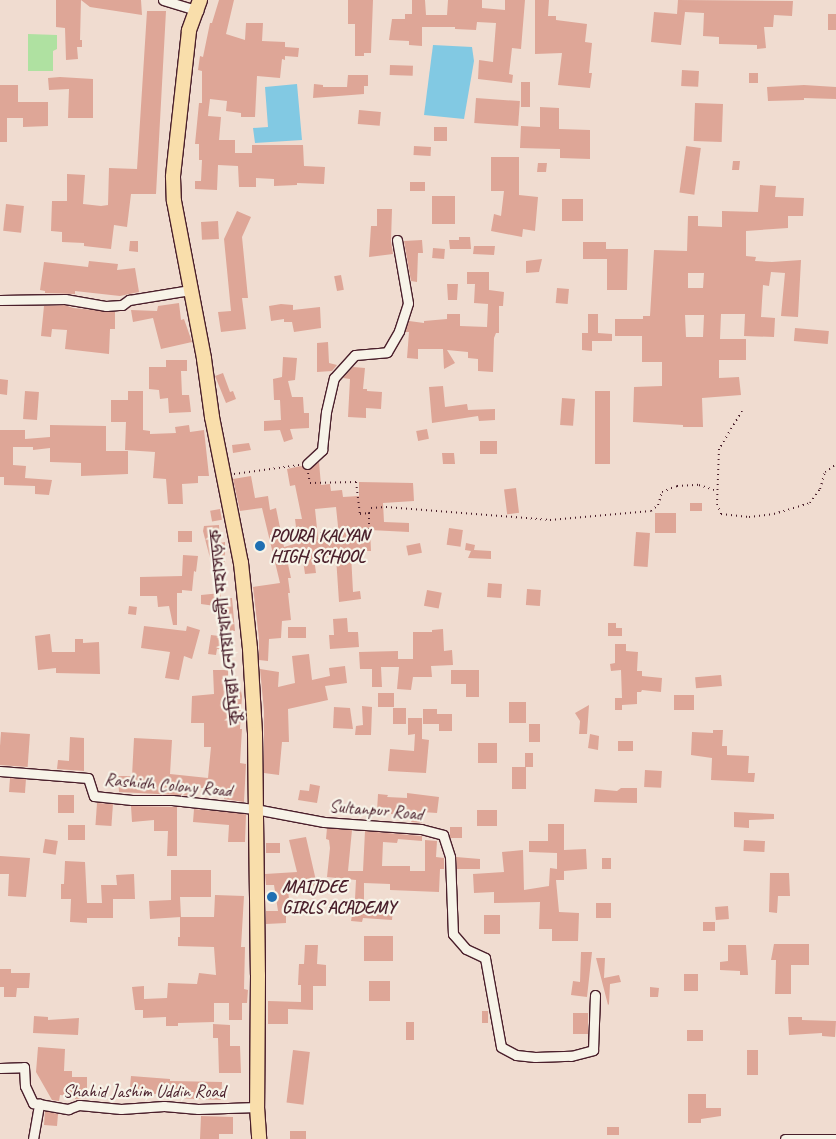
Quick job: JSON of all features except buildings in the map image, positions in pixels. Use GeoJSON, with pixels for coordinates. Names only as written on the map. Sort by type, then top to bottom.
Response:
{"type":"FeatureCollection","features":[{"type":"Feature","properties":{"kind":"highway","name":"কুমিল্লা–নোয়াখালী মহাসড়ক"},"geometry":{"type":"LineString","coordinates":[[199,6],[189,31],[173,177],[174,200],[241,563],[250,650],[255,734],[258,975],[257,1107],[259,1139]]}},
{"type":"Feature","properties":{"kind":"street"},"geometry":{"type":"LineString","coordinates":[[163,0],[199,6]]}},
{"type":"Feature","properties":{"kind":"street"},"geometry":{"type":"LineString","coordinates":[[307,464],[322,450],[326,412],[334,378],[356,355],[387,352],[399,331],[408,303],[397,240]]}},
{"type":"Feature","properties":{"kind":"street"},"geometry":{"type":"LineString","coordinates":[[0,300],[58,299],[106,306],[122,305],[129,300],[190,290]]}},
{"type":"Feature","properties":{"kind":"street","name":"Rashidh Colony Road"},"geometry":{"type":"LineString","coordinates":[[0,772],[88,778],[94,796],[132,800],[172,800],[255,810]]}},
{"type":"Feature","properties":{"kind":"street","name":"Sultanpur Road"},"geometry":{"type":"LineString","coordinates":[[255,810],[324,822],[421,829],[443,835],[450,857],[453,934],[466,949],[485,958],[501,1047],[516,1055],[571,1056],[593,1050],[596,995]]}},
{"type":"Feature","properties":{"kind":"street","name":"Shahid Jashim Uddin Road"},"geometry":{"type":"LineString","coordinates":[[0,1068],[24,1067],[25,1086],[33,1103],[68,1109],[79,1105],[121,1109],[164,1106],[198,1109],[257,1107]]}},
{"type":"Feature","properties":{"kind":"street"},"geometry":{"type":"LineString","coordinates":[[34,1139],[39,1104]]}},
{"type":"Feature","properties":{"kind":"street"},"geometry":{"type":"LineString","coordinates":[[785,1139],[836,1139]]}},
{"type":"Feature","properties":{"kind":"path"},"geometry":{"type":"LineString","coordinates":[[742,411],[718,449],[717,504],[721,514],[749,517],[774,514],[810,503],[820,488],[825,472],[836,464]]}},
{"type":"Feature","properties":{"kind":"path"},"geometry":{"type":"LineString","coordinates":[[224,475],[307,464],[310,483],[356,482],[360,514],[369,513]]}},
{"type":"Feature","properties":{"kind":"path"},"geometry":{"type":"LineString","coordinates":[[315,534],[369,529],[370,508],[386,507],[550,520],[651,511],[658,505],[662,492],[677,486],[699,485],[717,491]]}},
{"type":"Feature","properties":{"kind":"green space"},"geometry":{"type":"Polygon","coordinates":[[[28,34],[57,35],[57,49],[53,51],[53,71],[28,71],[28,34]]]}},
{"type":"Feature","properties":{"kind":"water"},"geometry":{"type":"Polygon","coordinates":[[[433,45],[472,47],[474,61],[464,119],[424,115],[433,45]]]}},
{"type":"Feature","properties":{"kind":"water"},"geometry":{"type":"Polygon","coordinates":[[[297,84],[302,140],[255,143],[253,128],[268,127],[265,87],[297,84]]]}},
{"type":"Feature","properties":{"kind":"place","name":"POURA KALYAN HIGH SCHOOL"},"geometry":{"type":"Point","coordinates":[260,546]}},
{"type":"Feature","properties":{"kind":"place","name":"MAIJDEE GIRLS ACADEMY"},"geometry":{"type":"Point","coordinates":[272,897]}}]}
